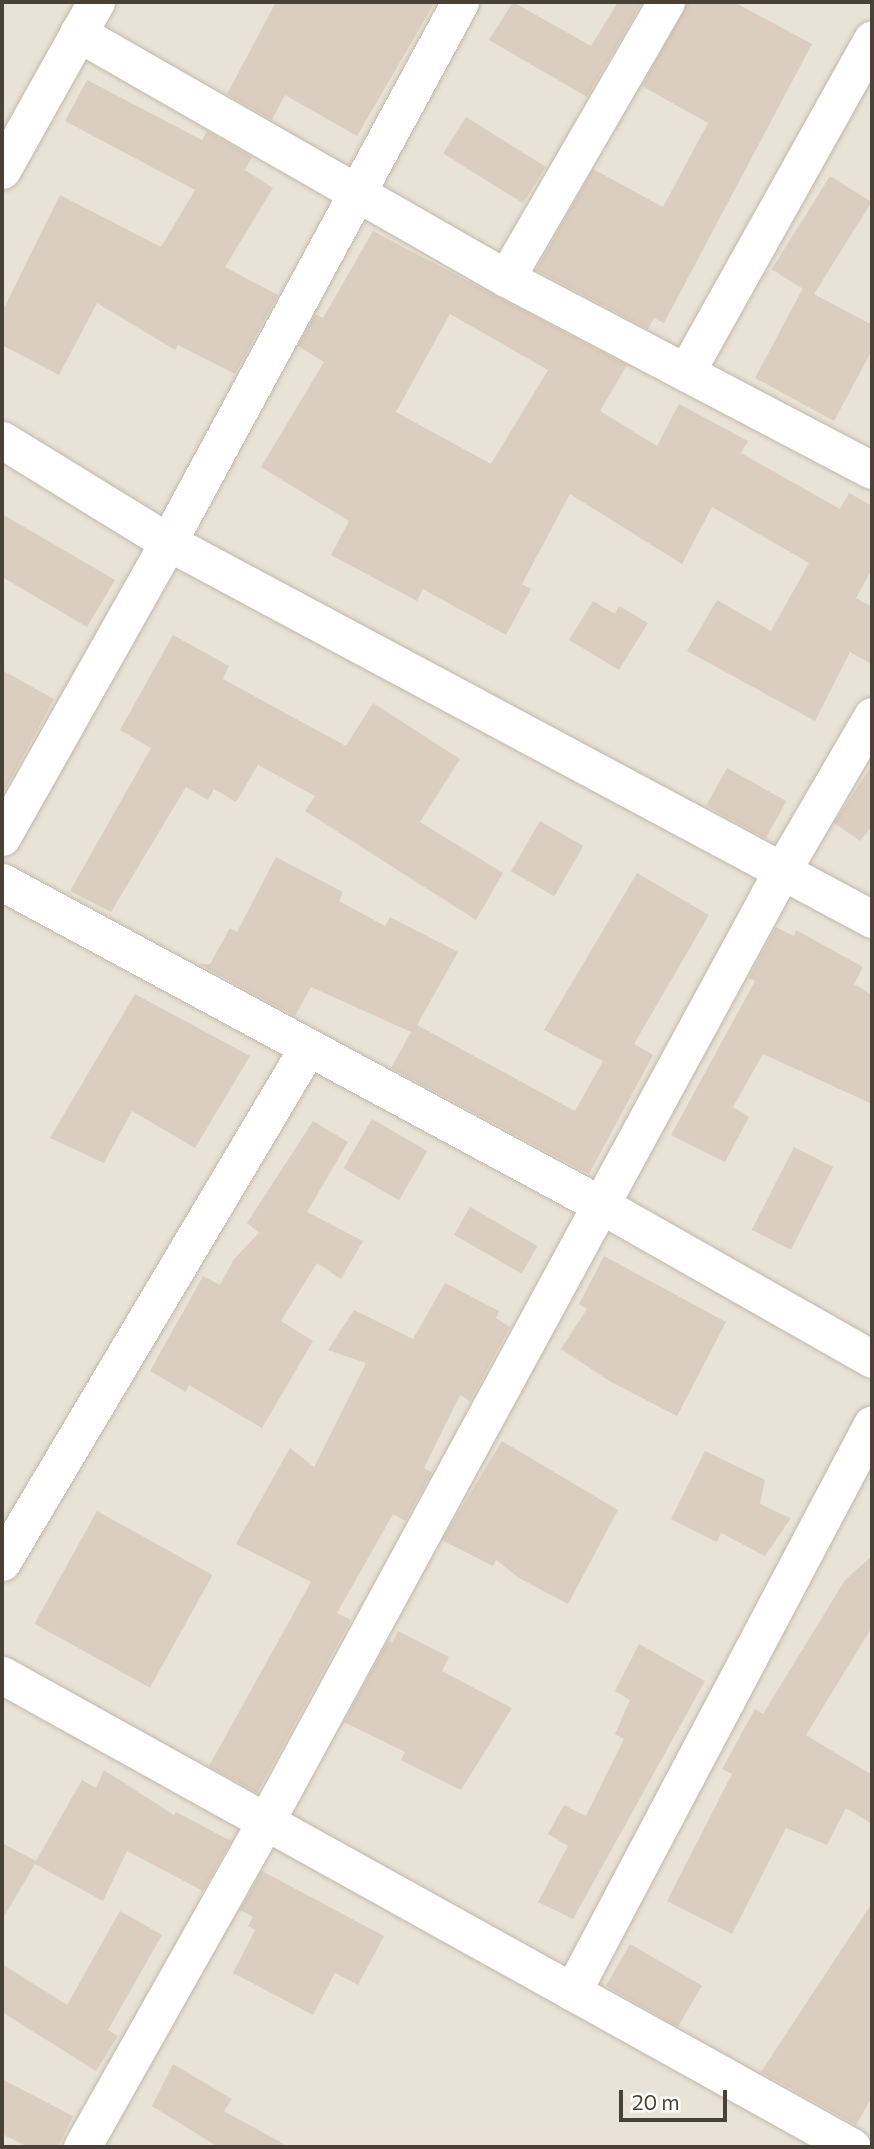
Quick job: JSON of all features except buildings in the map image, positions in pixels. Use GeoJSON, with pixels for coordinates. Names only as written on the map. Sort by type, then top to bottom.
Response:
{"type":"FeatureCollection","features":[{"type":"Feature","properties":{"kind":"street"},"geometry":{"type":"LineString","coordinates":[[2,170],[96,2]]}},
{"type":"Feature","properties":{"kind":"street"},"geometry":{"type":"LineString","coordinates":[[2,837],[168,542],[460,2]]}},
{"type":"Feature","properties":{"kind":"street"},"geometry":{"type":"LineString","coordinates":[[506,278],[666,2]]}},
{"type":"Feature","properties":{"kind":"street"},"geometry":{"type":"LineString","coordinates":[[78,33],[506,278],[872,470]]}},
{"type":"Feature","properties":{"kind":"street"},"geometry":{"type":"LineString","coordinates":[[686,372],[872,39]]}},
{"type":"Feature","properties":{"kind":"street"},"geometry":{"type":"LineString","coordinates":[[2,440],[168,542],[872,919]]}},
{"type":"Feature","properties":{"kind":"street"},"geometry":{"type":"LineString","coordinates":[[82,2147],[266,1821],[783,869],[872,716]]}},
{"type":"Feature","properties":{"kind":"street"},"geometry":{"type":"LineString","coordinates":[[2,882],[601,1205],[872,1359]]}},
{"type":"Feature","properties":{"kind":"street"},"geometry":{"type":"LineString","coordinates":[[2,1562],[308,1047]]}},
{"type":"Feature","properties":{"kind":"street"},"geometry":{"type":"LineString","coordinates":[[572,1992],[872,1424]]}},
{"type":"Feature","properties":{"kind":"street"},"geometry":{"type":"LineString","coordinates":[[2,1675],[852,2147]]}},
{"type":"Feature","properties":{"kind":"shaded area"},"geometry":{"type":"Polygon","coordinates":[[[2,2],[872,2],[872,2147],[2,2147],[2,2]]]}}]}
